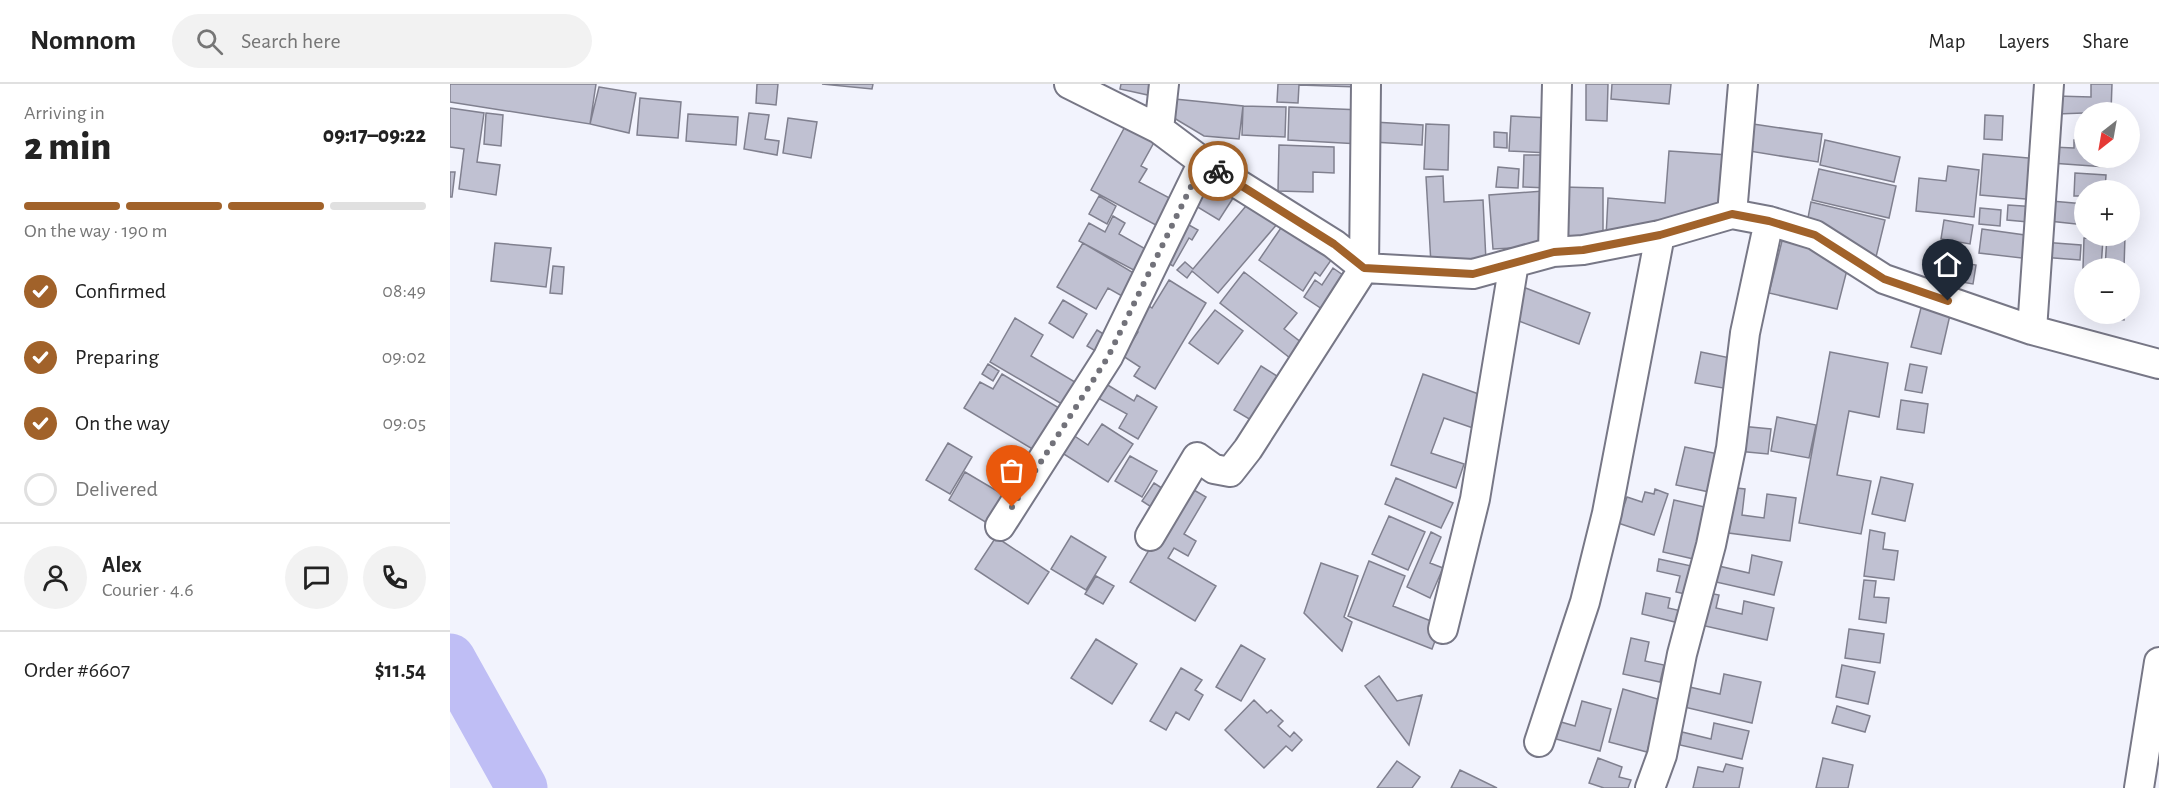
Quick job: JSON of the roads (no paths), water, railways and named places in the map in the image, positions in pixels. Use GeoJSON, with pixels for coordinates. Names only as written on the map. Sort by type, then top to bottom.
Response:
{"type":"FeatureCollection","features":[{"type":"Feature","properties":{"kind":"street"},"geometry":{"type":"LineString","coordinates":[[1069,84],[1159,129],[1203,162],[1334,244],[1364,268],[1473,274],[1554,252],[1583,250],[1660,235],[1732,214],[1769,221],[1815,235],[1884,279],[2032,330],[2159,364]]}},
{"type":"Feature","properties":{"kind":"street"},"geometry":{"type":"LineString","coordinates":[[1159,129],[1164,84]]}},
{"type":"Feature","properties":{"kind":"street"},"geometry":{"type":"LineString","coordinates":[[1150,536],[1197,457],[1214,469],[1230,472],[1248,448],[1364,268],[1366,84]]}},
{"type":"Feature","properties":{"kind":"street"},"geometry":{"type":"LineString","coordinates":[[1554,252],[1557,84]]}},
{"type":"Feature","properties":{"kind":"street"},"geometry":{"type":"LineString","coordinates":[[1732,214],[1743,84]]}},
{"type":"Feature","properties":{"kind":"street"},"geometry":{"type":"LineString","coordinates":[[2032,330],[2049,84]]}},
{"type":"Feature","properties":{"kind":"street"},"geometry":{"type":"LineString","coordinates":[[1000,525],[1108,357],[1203,162]]}},
{"type":"Feature","properties":{"kind":"street"},"geometry":{"type":"LineString","coordinates":[[1650,788],[1662,755],[1682,654],[1711,544],[1731,448],[1745,333],[1769,221]]}},
{"type":"Feature","properties":{"kind":"street"},"geometry":{"type":"LineString","coordinates":[[1539,742],[1585,602],[1607,513],[1660,235]]}},
{"type":"Feature","properties":{"kind":"street"},"geometry":{"type":"LineString","coordinates":[[1443,629],[1475,499],[1514,263]]}},
{"type":"Feature","properties":{"kind":"street"},"geometry":{"type":"LineString","coordinates":[[2139,788],[2159,662]]}},
{"type":"Feature","properties":{"kind":"waterway"},"geometry":{"type":"LineString","coordinates":[[450,659],[522,788]]}}]}
